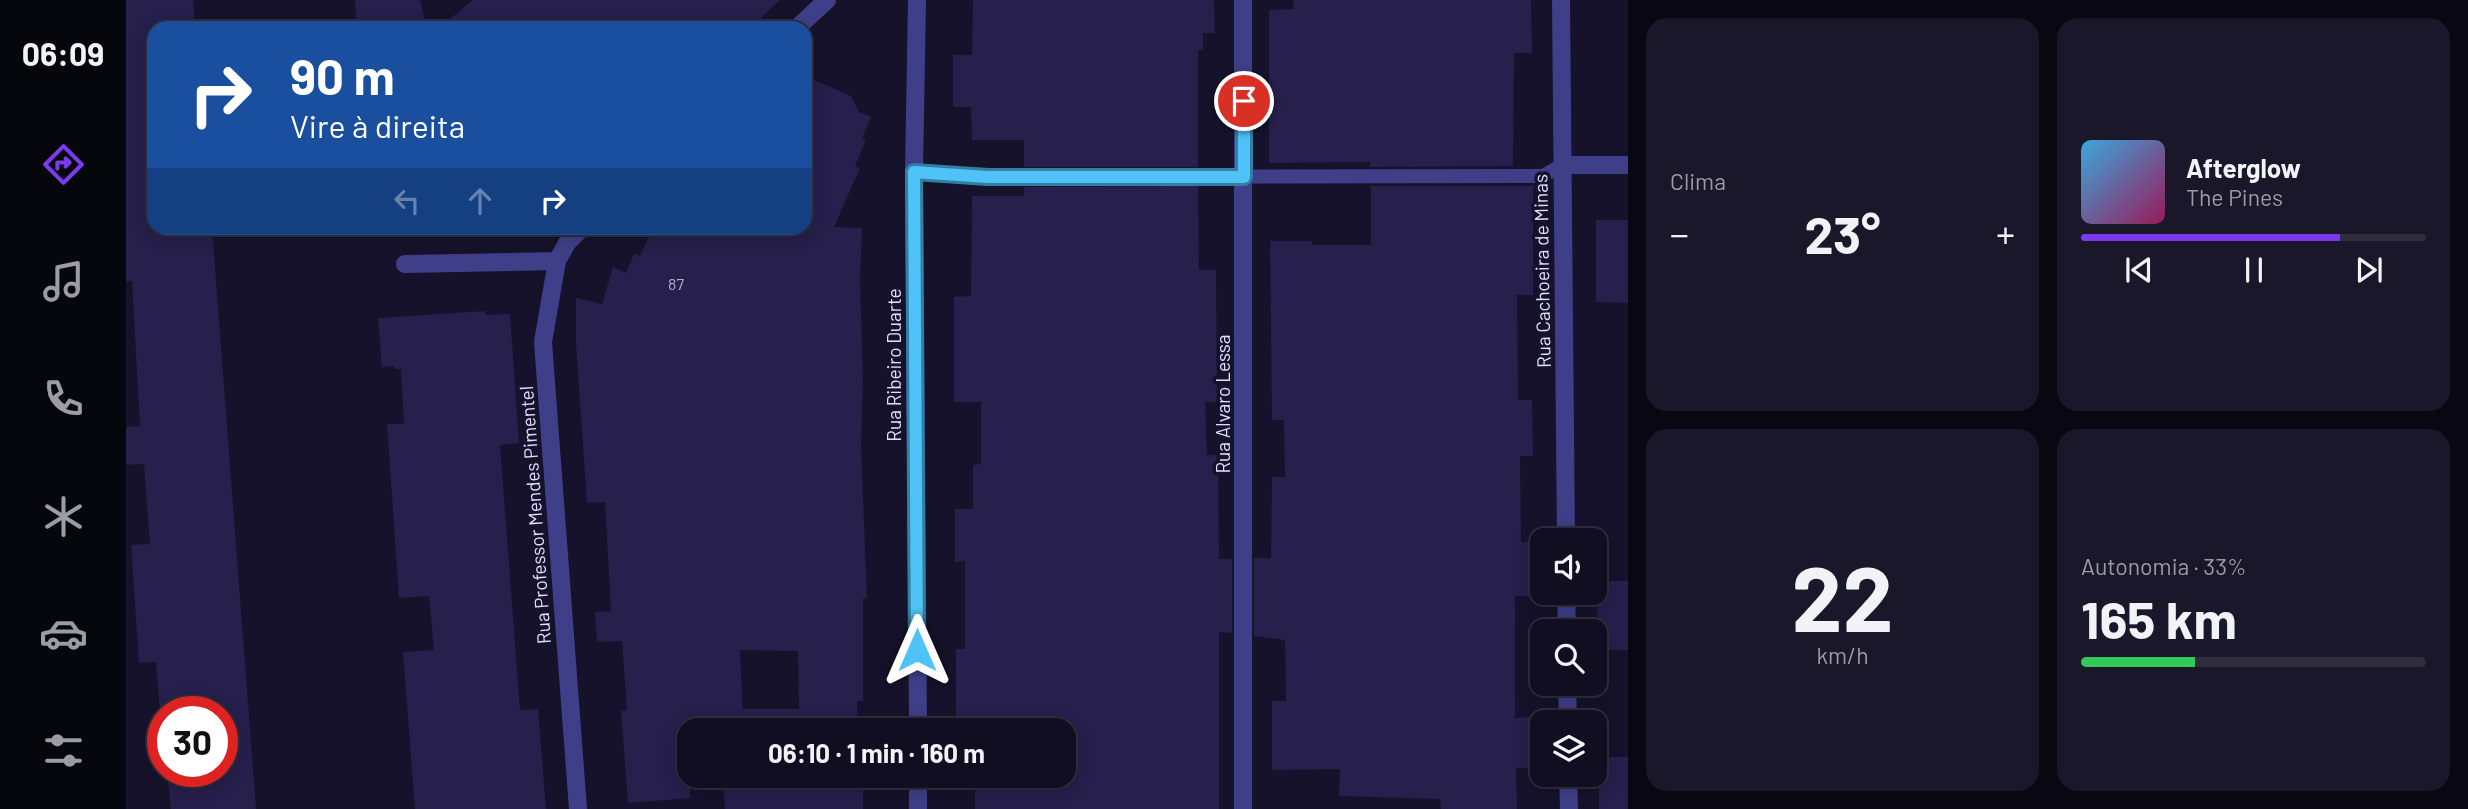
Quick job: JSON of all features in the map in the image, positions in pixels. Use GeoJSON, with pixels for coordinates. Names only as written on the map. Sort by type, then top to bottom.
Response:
{"type":"FeatureCollection","features":[{"type":"Feature","properties":{"kind":"street"},"geometry":{"type":"LineString","coordinates":[[804,21],[827,0]]}},
{"type":"Feature","properties":{"kind":"street","name":"Rua Ribeiro Duarte"},"geometry":{"type":"LineString","coordinates":[[917,0],[914,172],[918,718]]}},
{"type":"Feature","properties":{"kind":"street","name":"Rua Alvaro Lessa"},"geometry":{"type":"LineString","coordinates":[[1243,0],[1243,809]]}},
{"type":"Feature","properties":{"kind":"street","name":"Rua Cachoeira de Minas"},"geometry":{"type":"LineString","coordinates":[[1561,0],[1566,528]]}},
{"type":"Feature","properties":{"kind":"street"},"geometry":{"type":"LineString","coordinates":[[1562,164],[1628,165]]}},
{"type":"Feature","properties":{"kind":"street","name":"Rua Professor Mendes Pimentel"},"geometry":{"type":"LineString","coordinates":[[575,235],[557,261],[543,342],[578,809]]}},
{"type":"Feature","properties":{"kind":"street"},"geometry":{"type":"LineString","coordinates":[[405,264],[557,261]]}},
{"type":"Feature","properties":{"kind":"street"},"geometry":{"type":"LineString","coordinates":[[1568,787],[1569,809]]}},
{"type":"Feature","properties":{"kind":"street"},"geometry":{"type":"LineString","coordinates":[[918,788],[918,809]]}},
{"type":"Feature","properties":{"kind":"lane"},"geometry":{"type":"LineString","coordinates":[[914,172],[988,177],[1543,176],[1562,164]]}},
{"type":"Feature","properties":{"kind":"building"},"geometry":{"type":"Polygon","coordinates":[[[126,0],[193,0],[194,21],[147,21],[147,235],[213,235],[256,809],[171,809],[169,787],[238,787],[238,696],[159,696],[156,662],[139,663],[131,545],[150,544],[144,464],[126,465],[126,427],[140,426],[132,281],[126,282],[126,0]]]}},
{"type":"Feature","properties":{"kind":"building"},"geometry":{"type":"Polygon","coordinates":[[[355,0],[420,0],[425,21],[356,21],[355,0]]]}},
{"type":"Feature","properties":{"kind":"building"},"geometry":{"type":"Polygon","coordinates":[[[473,0],[780,0],[758,21],[448,21],[473,0]]]}},
{"type":"Feature","properties":{"kind":"building"},"geometry":{"type":"Polygon","coordinates":[[[973,0],[1214,0],[1215,33],[1203,33],[1203,50],[1198,50],[1198,167],[1024,167],[1024,140],[972,140],[971,107],[953,107],[953,55],[972,55],[973,0]]]}},
{"type":"Feature","properties":{"kind":"building"},"geometry":{"type":"Polygon","coordinates":[[[1293,0],[1531,0],[1532,53],[1514,53],[1513,166],[1370,167],[1370,162],[1269,163],[1269,10],[1294,9],[1293,0]]]}},
{"type":"Feature","properties":{"kind":"building"},"geometry":{"type":"Polygon","coordinates":[[[812,79],[851,96],[859,112],[871,117],[862,138],[866,140],[855,166],[860,168],[834,227],[862,228],[861,445],[867,598],[863,598],[863,701],[857,701],[858,718],[677,718],[677,788],[690,788],[690,798],[628,803],[621,711],[627,710],[622,641],[597,642],[595,612],[611,611],[605,502],[587,503],[576,344],[576,298],[602,304],[613,267],[626,273],[634,254],[640,256],[650,235],[812,235],[812,79]],[[740,650],[743,715],[743,709],[799,709],[798,651],[740,650]]]}},
{"type":"Feature","properties":{"kind":"building"},"geometry":{"type":"Polygon","coordinates":[[[1198,186],[1199,270],[1216,270],[1217,402],[1205,402],[1207,455],[1218,455],[1219,559],[1232,559],[1232,633],[1219,632],[1219,809],[975,809],[975,788],[1076,788],[1076,718],[956,718],[956,649],[965,649],[965,561],[955,562],[955,509],[973,509],[973,465],[981,464],[981,402],[954,402],[954,297],[971,296],[972,196],[1024,196],[1024,187],[1198,186]]]}},
{"type":"Feature","properties":{"kind":"building"},"geometry":{"type":"Polygon","coordinates":[[[1371,186],[1533,186],[1533,295],[1517,295],[1518,400],[1532,400],[1533,456],[1520,456],[1521,542],[1530,542],[1530,596],[1515,596],[1515,718],[1530,717],[1530,768],[1516,768],[1517,809],[1441,809],[1440,799],[1339,796],[1340,769],[1272,770],[1272,701],[1286,701],[1285,640],[1254,636],[1254,558],[1271,558],[1272,477],[1285,477],[1284,420],[1272,420],[1270,241],[1312,241],[1312,245],[1371,245],[1371,186]]]}},
{"type":"Feature","properties":{"kind":"building"},"geometry":{"type":"Polygon","coordinates":[[[1596,220],[1628,220],[1628,303],[1596,302],[1596,220]]]}},
{"type":"Feature","properties":{"kind":"building"},"geometry":{"type":"Polygon","coordinates":[[[485,311],[486,315],[510,314],[519,443],[500,445],[520,710],[538,709],[546,809],[415,809],[403,652],[434,650],[429,596],[399,598],[387,424],[404,424],[401,369],[395,369],[394,366],[382,367],[378,318],[485,311]]]}},
{"type":"Feature","properties":{"kind":"building"},"geometry":{"type":"Polygon","coordinates":[[[1607,581],[1628,581],[1628,650],[1607,650],[1607,619],[1598,619],[1597,605],[1607,605],[1607,581]]]}},
{"type":"Feature","properties":{"kind":"building"},"geometry":{"type":"Polygon","coordinates":[[[1607,757],[1628,757],[1628,809],[1599,809],[1599,787],[1607,787],[1607,757]]]}},
{"type":"Feature","properties":{"kind":"building"},"geometry":{"type":"Polygon","coordinates":[[[723,788],[863,788],[863,809],[725,809],[723,788]]]}},
{"type":"Feature","properties":{"kind":"route"},"geometry":{"type":"LineString","coordinates":[[917,650],[914,172],[988,177],[1244,177],[1244,101]]}}]}
